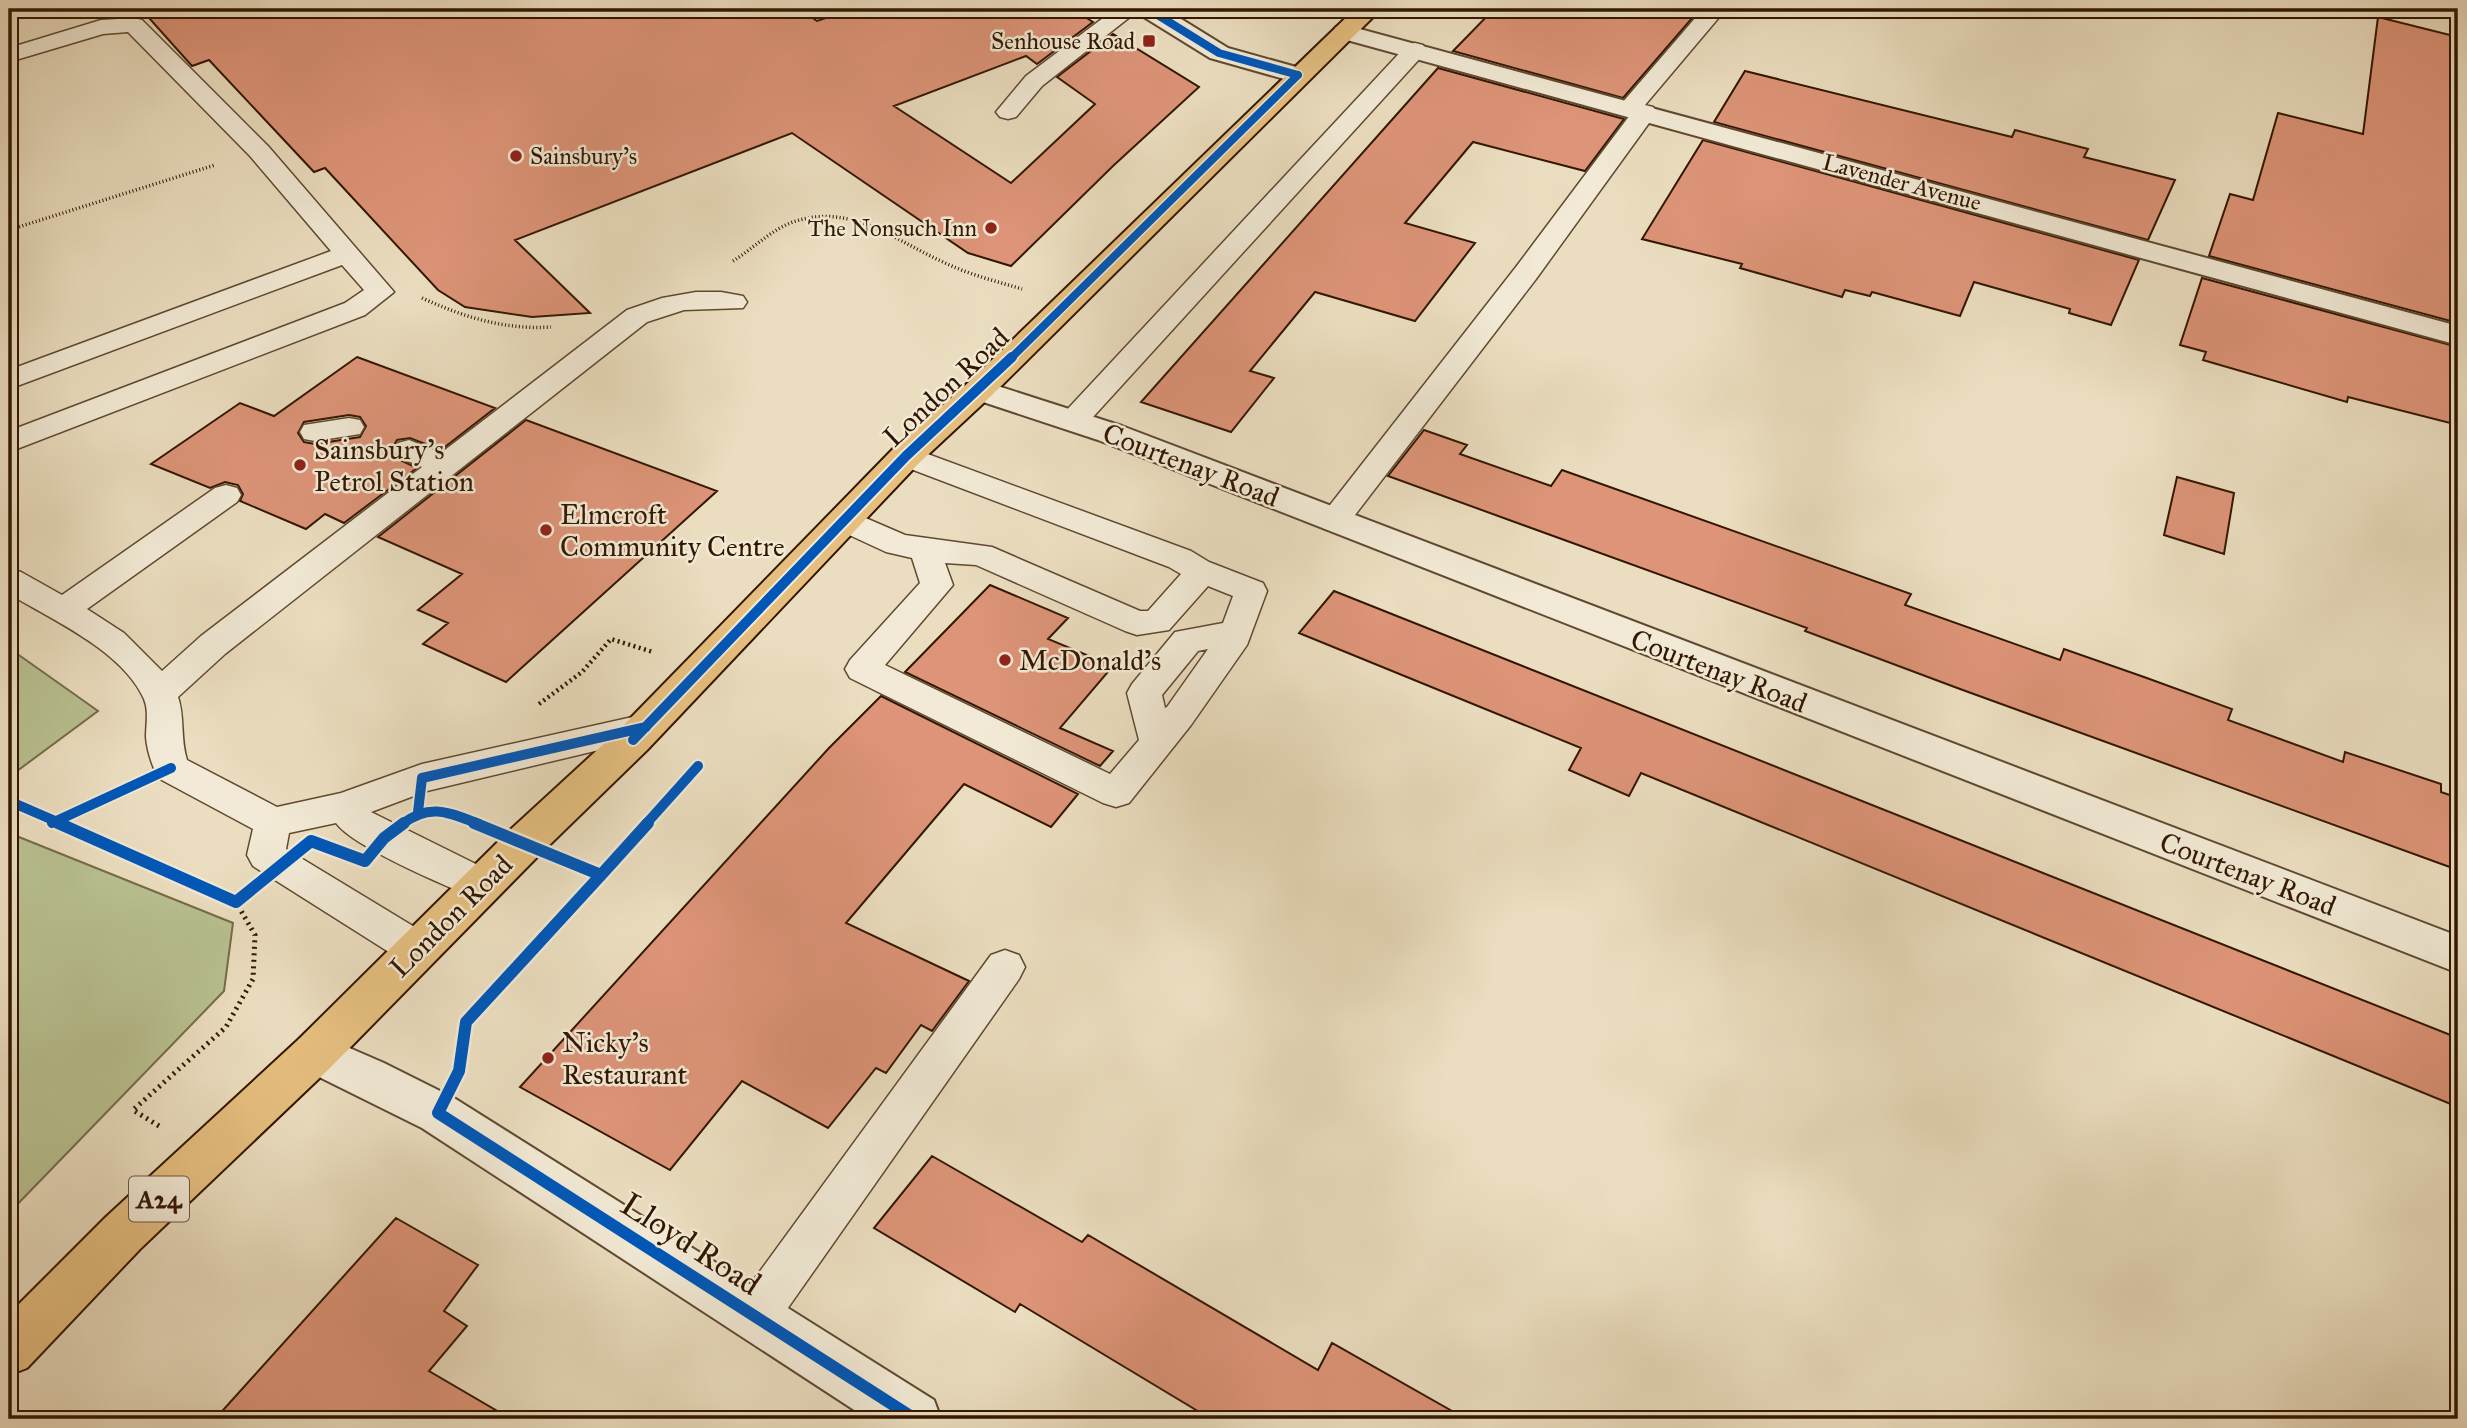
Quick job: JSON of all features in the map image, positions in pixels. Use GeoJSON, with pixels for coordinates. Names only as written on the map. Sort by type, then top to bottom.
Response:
{"type":"FeatureCollection","features":[{"type":"Feature","properties":{"kind":"highway","name":"London Road"},"geometry":{"type":"LineString","coordinates":[[9,1350],[122,1233],[315,1053],[417,949],[646,727],[906,456],[979,390],[1298,75],[1369,9]]}},
{"type":"Feature","properties":{"kind":"street"},"geometry":{"type":"LineString","coordinates":[[1148,9],[1219,54],[1298,75]]}},
{"type":"Feature","properties":{"kind":"street","name":"Lavender Avenue"},"geometry":{"type":"LineString","coordinates":[[1345,32],[2458,337]]}},
{"type":"Feature","properties":{"kind":"street","name":"Courtenay Road"},"geometry":{"type":"LineString","coordinates":[[979,390],[1073,421],[2458,955]]}},
{"type":"Feature","properties":{"kind":"street","name":"Lloyd Road"},"geometry":{"type":"LineString","coordinates":[[315,1053],[439,1113],[915,1419]]}},
{"type":"Feature","properties":{"kind":"lane"},"geometry":{"type":"LineString","coordinates":[[1008,112],[1034,81],[1129,9]]}},
{"type":"Feature","properties":{"kind":"lane"},"geometry":{"type":"LineString","coordinates":[[1334,521],[1526,274],[1637,110],[1715,9]]}},
{"type":"Feature","properties":{"kind":"lane"},"geometry":{"type":"LineString","coordinates":[[9,55],[101,27],[134,25],[259,151],[380,292],[355,309],[9,442]]}},
{"type":"Feature","properties":{"kind":"lane"},"geometry":{"type":"LineString","coordinates":[[1073,421],[1415,50]]}},
{"type":"Feature","properties":{"kind":"lane"},"geometry":{"type":"LineString","coordinates":[[9,380],[347,254]]}},
{"type":"Feature","properties":{"kind":"lane"},"geometry":{"type":"LineString","coordinates":[[159,694],[213,645],[637,316],[647,304],[700,299],[733,302]]}},
{"type":"Feature","properties":{"kind":"lane"},"geometry":{"type":"LineString","coordinates":[[315,432],[349,427]]}},
{"type":"Feature","properties":{"kind":"lane"},"geometry":{"type":"LineString","coordinates":[[409,450],[445,466]]}},
{"type":"Feature","properties":{"kind":"lane"},"geometry":{"type":"LineString","coordinates":[[906,456],[1180,559],[1198,570],[1251,591],[1237,632],[1157,743],[1116,793],[862,669],[937,585],[925,550]]}},
{"type":"Feature","properties":{"kind":"lane"},"geometry":{"type":"LineString","coordinates":[[62,611],[226,495]]}},
{"type":"Feature","properties":{"kind":"lane"},"geometry":{"type":"LineString","coordinates":[[843,520],[897,544],[925,550],[981,555],[1137,623],[1157,622],[1195,581],[1198,570]]}},
{"type":"Feature","properties":{"kind":"lane"},"geometry":{"type":"LineString","coordinates":[[9,580],[130,656],[159,694],[165,713],[164,741],[171,768],[273,822],[345,807],[422,778],[646,727]]}},
{"type":"Feature","properties":{"kind":"lane"},"geometry":{"type":"LineString","coordinates":[[345,807],[355,821],[384,838],[483,885]]}},
{"type":"Feature","properties":{"kind":"lane"},"geometry":{"type":"LineString","coordinates":[[273,822],[266,855],[417,949]]}},
{"type":"Feature","properties":{"kind":"lane"},"geometry":{"type":"LineString","coordinates":[[755,1316],[1006,967]]}},
{"type":"Feature","properties":{"kind":"path"},"geometry":{"type":"LineString","coordinates":[[9,230],[259,151]]}},
{"type":"Feature","properties":{"kind":"path"},"geometry":{"type":"LineString","coordinates":[[530,710],[582,672],[611,639],[703,667]]}},
{"type":"Feature","properties":{"kind":"path"},"geometry":{"type":"LineString","coordinates":[[208,1155],[134,1110],[226,1027],[253,979],[255,935],[236,902],[224,897]]}},
{"type":"Feature","properties":{"kind":"green space"},"geometry":{"type":"Polygon","coordinates":[[[9,648],[98,711],[9,777],[9,648]]]}},
{"type":"Feature","properties":{"kind":"green space"},"geometry":{"type":"Polygon","coordinates":[[[9,833],[233,923],[224,991],[9,1213],[9,833]]]}},
{"type":"Feature","properties":{"kind":"building","name":"Sainsbury's"},"geometry":{"type":"Polygon","coordinates":[[[141,9],[800,9],[817,21],[853,9],[1072,9],[1093,22],[1037,64],[1026,56],[894,106],[1011,183],[1095,104],[1057,77],[1113,34],[1199,87],[1011,266],[968,253],[792,133],[515,240],[590,313],[532,317],[465,307],[438,290],[325,168],[314,172],[209,60],[192,66],[141,9]]]}},
{"type":"Feature","properties":{"kind":"building"},"geometry":{"type":"Polygon","coordinates":[[[1494,9],[1700,9],[1623,98],[1453,51],[1494,9]]]}},
{"type":"Feature","properties":{"kind":"building"},"geometry":{"type":"Polygon","coordinates":[[[2378,17],[2458,37],[2458,323],[2209,256],[2230,194],[2253,200],[2278,113],[2363,134],[2378,17]]]}},
{"type":"Feature","properties":{"kind":"building"},"geometry":{"type":"Polygon","coordinates":[[[1438,68],[1624,119],[1585,171],[1473,142],[1405,223],[1475,243],[1415,321],[1315,292],[1250,371],[1274,378],[1231,432],[1141,402],[1438,68]]]}},
{"type":"Feature","properties":{"kind":"building"},"geometry":{"type":"Polygon","coordinates":[[[1745,71],[2012,137],[2015,130],[2088,149],[2084,157],[2175,180],[2148,240],[1714,122],[1745,71]]]}},
{"type":"Feature","properties":{"kind":"building"},"geometry":{"type":"Polygon","coordinates":[[[1703,140],[2139,260],[2111,325],[2069,313],[2070,309],[1974,282],[1960,316],[1872,292],[1870,296],[1845,290],[1842,297],[1740,268],[1742,264],[1642,239],[1703,140]]]}},
{"type":"Feature","properties":{"kind":"building"},"geometry":{"type":"Polygon","coordinates":[[[2202,278],[2458,347],[2458,425],[2348,397],[2347,402],[2203,360],[2206,352],[2180,345],[2202,278]]]}},
{"type":"Feature","properties":{"kind":"building"},"geometry":{"type":"Polygon","coordinates":[[[357,357],[495,408],[441,450],[410,438],[397,440],[392,449],[396,458],[417,468],[344,523],[325,514],[306,529],[240,501],[243,494],[238,485],[225,482],[210,488],[151,464],[240,403],[274,416],[357,357]],[[349,415],[304,422],[298,433],[304,442],[315,444],[360,437],[366,426],[360,417],[349,415]]]}},
{"type":"Feature","properties":{"kind":"building"},"geometry":{"type":"Polygon","coordinates":[[[526,420],[717,491],[506,682],[423,644],[448,623],[418,610],[462,574],[378,537],[526,420]]]}},
{"type":"Feature","properties":{"kind":"building"},"geometry":{"type":"Polygon","coordinates":[[[1424,430],[1467,445],[1460,454],[1551,486],[1562,470],[1911,594],[1905,605],[2060,660],[2064,649],[2144,677],[2232,709],[2228,720],[2343,762],[2345,752],[2441,784],[2441,792],[2458,798],[2458,870],[1960,689],[1805,631],[1807,628],[1388,476],[1424,430]]]}},
{"type":"Feature","properties":{"kind":"building"},"geometry":{"type":"Polygon","coordinates":[[[2177,477],[2234,493],[2224,554],[2164,535],[2177,477]]]}},
{"type":"Feature","properties":{"kind":"building"},"geometry":{"type":"Polygon","coordinates":[[[990,585],[1068,618],[1048,639],[1113,666],[1060,728],[1113,751],[1100,766],[905,672],[990,585]]]}},
{"type":"Feature","properties":{"kind":"building"},"geometry":{"type":"Polygon","coordinates":[[[1334,591],[2458,1038],[2458,1107],[1641,773],[1629,796],[1569,770],[1581,748],[1299,633],[1334,591]]]}},
{"type":"Feature","properties":{"kind":"building"},"geometry":{"type":"Polygon","coordinates":[[[881,696],[1078,794],[1051,827],[964,784],[846,923],[969,981],[932,1031],[921,1025],[886,1073],[876,1068],[828,1128],[742,1081],[670,1170],[520,1087],[829,748],[881,696]]]}},
{"type":"Feature","properties":{"kind":"building"},"geometry":{"type":"Polygon","coordinates":[[[932,1156],[1082,1242],[1088,1235],[1318,1370],[1332,1343],[1466,1419],[1211,1419],[1020,1304],[1015,1312],[874,1228],[932,1156]]]}},
{"type":"Feature","properties":{"kind":"building"},"geometry":{"type":"Polygon","coordinates":[[[396,1218],[478,1265],[444,1311],[467,1326],[429,1371],[511,1419],[215,1419],[396,1218]]]}},
{"type":"Feature","properties":{"kind":"cycle path"},"geometry":{"type":"LineString","coordinates":[[1148,9],[1219,53],[1298,75]]}},
{"type":"Feature","properties":{"kind":"cycle path"},"geometry":{"type":"LineString","coordinates":[[633,740],[906,456],[979,390],[1298,75]]}},
{"type":"Feature","properties":{"kind":"cycle path"},"geometry":{"type":"LineString","coordinates":[[418,812],[422,778],[646,727]]}},
{"type":"Feature","properties":{"kind":"cycle path"},"geometry":{"type":"LineString","coordinates":[[601,875],[698,766]]}},
{"type":"Feature","properties":{"kind":"cycle path"},"geometry":{"type":"LineString","coordinates":[[52,823],[171,768]]}},
{"type":"Feature","properties":{"kind":"cycle path"},"geometry":{"type":"LineString","coordinates":[[9,801],[236,902],[311,841],[365,861],[384,838],[418,812],[446,811],[601,875],[466,1022],[459,1071],[438,1113],[915,1419]]}},
{"type":"Feature","properties":{"kind":"place","name":"Senhouse Road"},"geometry":{"type":"Point","coordinates":[1149,41]}},
{"type":"Feature","properties":{"kind":"place","name":"Sainsbury's"},"geometry":{"type":"Point","coordinates":[516,156]}},
{"type":"Feature","properties":{"kind":"place","name":"The Nonsuch Inn"},"geometry":{"type":"Point","coordinates":[991,228]}},
{"type":"Feature","properties":{"kind":"place","name":"Sainsbury's Petrol Station"},"geometry":{"type":"Point","coordinates":[300,465]}},
{"type":"Feature","properties":{"kind":"place","name":"Elmcroft Community Centre"},"geometry":{"type":"Point","coordinates":[546,530]}},
{"type":"Feature","properties":{"kind":"place","name":"McDonald's"},"geometry":{"type":"Point","coordinates":[1005,660]}},
{"type":"Feature","properties":{"kind":"place","name":"Nicky's Restaurant"},"geometry":{"type":"Point","coordinates":[548,1058]}}]}
